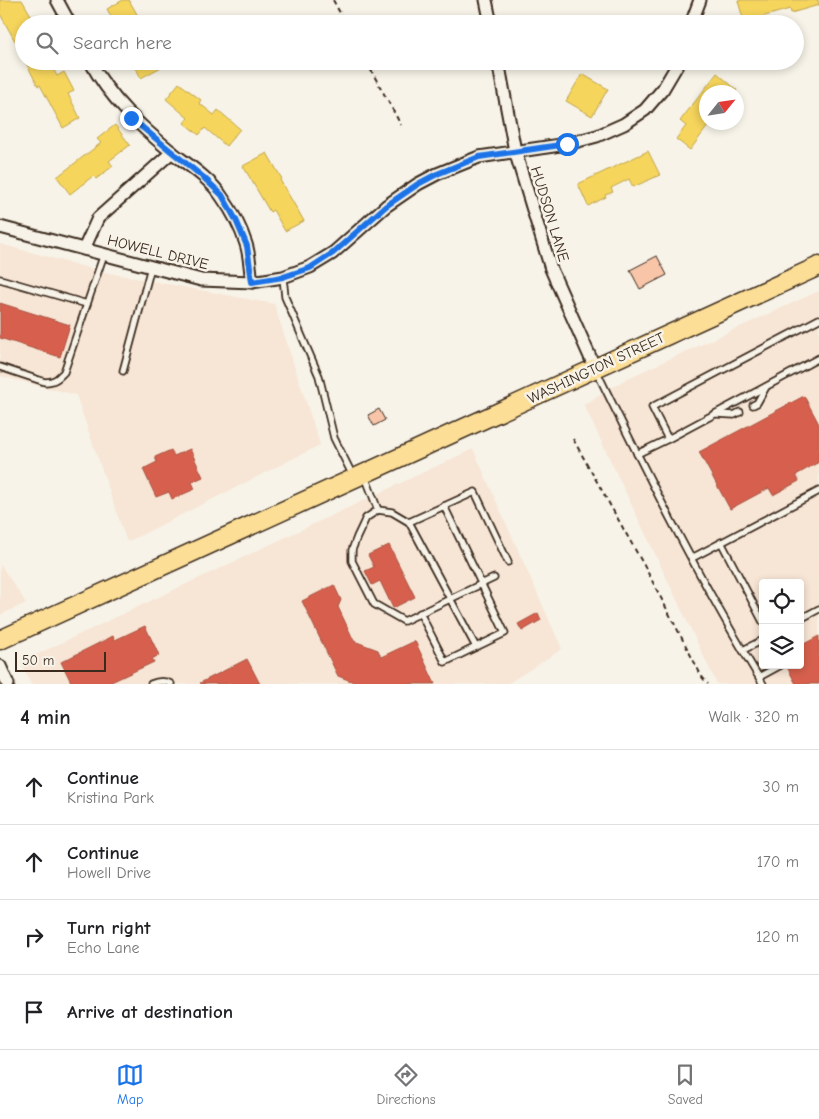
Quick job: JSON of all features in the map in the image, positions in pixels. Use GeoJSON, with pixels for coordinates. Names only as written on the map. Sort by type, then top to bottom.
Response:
{"type":"FeatureCollection","features":[{"type":"Feature","properties":{"kind":"main road","name":"WASHINGTON STREET"},"geometry":{"type":"LineString","coordinates":[[0,640],[819,266]]}},
{"type":"Feature","properties":{"kind":"street"},"geometry":{"type":"LineString","coordinates":[[57,0],[65,15]]}},
{"type":"Feature","properties":{"kind":"street"},"geometry":{"type":"LineString","coordinates":[[486,0],[489,15]]}},
{"type":"Feature","properties":{"kind":"street"},"geometry":{"type":"LineString","coordinates":[[694,15],[700,0]]}},
{"type":"Feature","properties":{"kind":"street"},"geometry":{"type":"LineString","coordinates":[[96,70],[113,98],[131,118],[222,195],[236,220],[247,246],[252,282]]}},
{"type":"Feature","properties":{"kind":"street","name":"HUDSON LANE"},"geometry":{"type":"LineString","coordinates":[[500,70],[515,151],[551,269],[595,368]]}},
{"type":"Feature","properties":{"kind":"street","name":"HOWELL DRIVE"},"geometry":{"type":"LineString","coordinates":[[0,227],[200,280],[252,282],[283,277],[310,268],[333,253],[386,206],[418,184],[437,174],[479,157],[567,144],[597,136],[624,124],[645,110],[663,88],[674,70]]}},
{"type":"Feature","properties":{"kind":"street"},"geometry":{"type":"LineString","coordinates":[[84,249],[98,218],[172,152]]}},
{"type":"Feature","properties":{"kind":"street"},"geometry":{"type":"LineString","coordinates":[[0,666],[8,684]]}},
{"type":"Feature","properties":{"kind":"lane"},"geometry":{"type":"LineString","coordinates":[[0,367],[45,382],[57,379],[64,372],[104,254]]}},
{"type":"Feature","properties":{"kind":"lane"},"geometry":{"type":"LineString","coordinates":[[122,371],[151,267]]}},
{"type":"Feature","properties":{"kind":"lane"},"geometry":{"type":"LineString","coordinates":[[283,277],[285,297],[319,376],[334,438],[364,474],[378,510]]}},
{"type":"Feature","properties":{"kind":"lane"},"geometry":{"type":"LineString","coordinates":[[0,279],[87,304]]}},
{"type":"Feature","properties":{"kind":"lane"},"geometry":{"type":"LineString","coordinates":[[668,439],[652,407],[819,318]]}},
{"type":"Feature","properties":{"kind":"lane"},"geometry":{"type":"LineString","coordinates":[[637,454],[819,358]]}},
{"type":"Feature","properties":{"kind":"lane"},"geometry":{"type":"LineString","coordinates":[[595,368],[637,454],[692,558],[763,684]]}},
{"type":"Feature","properties":{"kind":"lane"},"geometry":{"type":"LineString","coordinates":[[753,405],[757,403],[766,386]]}},
{"type":"Feature","properties":{"kind":"lane"},"geometry":{"type":"LineString","coordinates":[[715,414],[734,415],[740,412]]}},
{"type":"Feature","properties":{"kind":"lane"},"geometry":{"type":"LineString","coordinates":[[692,558],[819,491]]}},
{"type":"Feature","properties":{"kind":"lane"},"geometry":{"type":"LineString","coordinates":[[409,522],[475,492],[508,562]]}},
{"type":"Feature","properties":{"kind":"lane"},"geometry":{"type":"LineString","coordinates":[[420,613],[445,662],[505,633],[444,506]]}},
{"type":"Feature","properties":{"kind":"lane"},"geometry":{"type":"LineString","coordinates":[[476,647],[450,599],[409,522],[392,512],[378,510],[366,518],[352,550],[352,562],[374,604],[404,621],[450,599],[482,583],[494,578]]}},
{"type":"Feature","properties":{"kind":"lane"},"geometry":{"type":"LineString","coordinates":[[721,542],[759,614]]}},
{"type":"Feature","properties":{"kind":"lane"},"geometry":{"type":"LineString","coordinates":[[804,617],[819,609]]}},
{"type":"Feature","properties":{"kind":"lane"},"geometry":{"type":"LineString","coordinates":[[743,650],[759,642]]}},
{"type":"Feature","properties":{"kind":"lane"},"geometry":{"type":"LineString","coordinates":[[759,677],[774,669]]}},
{"type":"Feature","properties":{"kind":"lane"},"geometry":{"type":"LineString","coordinates":[[151,684],[157,681],[171,684]]}},
{"type":"Feature","properties":{"kind":"path"},"geometry":{"type":"LineString","coordinates":[[333,0],[341,15]]}},
{"type":"Feature","properties":{"kind":"path"},"geometry":{"type":"LineString","coordinates":[[371,70],[401,125]]}},
{"type":"Feature","properties":{"kind":"path"},"geometry":{"type":"LineString","coordinates":[[573,439],[646,569],[702,677],[708,684]]}},
{"type":"Feature","properties":{"kind":"shaded area"},"geometry":{"type":"Polygon","coordinates":[[[0,244],[103,272],[274,304],[320,445],[127,542],[76,395],[0,376],[0,244]]]}},
{"type":"Feature","properties":{"kind":"shaded area"},"geometry":{"type":"Polygon","coordinates":[[[819,291],[819,684],[717,684],[584,405],[626,379],[819,291]]]}},
{"type":"Feature","properties":{"kind":"shaded area"},"geometry":{"type":"Polygon","coordinates":[[[473,449],[562,649],[507,684],[31,684],[21,662],[473,449]]]}},
{"type":"Feature","properties":{"kind":"shaded area"},"geometry":{"type":"Polygon","coordinates":[[[0,564],[26,603],[0,615],[0,564]]]}},
{"type":"Feature","properties":{"kind":"building: Homes"},"geometry":{"type":"Polygon","coordinates":[[[0,0],[22,0],[31,15],[15,15],[15,41],[0,14],[0,0]]]}},
{"type":"Feature","properties":{"kind":"building: Homes"},"geometry":{"type":"Polygon","coordinates":[[[123,0],[129,0],[137,15],[110,15],[107,9],[123,0]]]}},
{"type":"Feature","properties":{"kind":"building: Homes"},"geometry":{"type":"Polygon","coordinates":[[[818,0],[819,5],[791,13],[790,9],[769,15],[742,15],[738,1],[818,0]]]}},
{"type":"Feature","properties":{"kind":"building: Homes"},"geometry":{"type":"Polygon","coordinates":[[[30,70],[54,70],[57,76],[64,72],[74,91],[68,94],[80,118],[63,128],[40,85],[38,86],[30,70]]]}},
{"type":"Feature","properties":{"kind":"building: Homes"},"geometry":{"type":"Polygon","coordinates":[[[137,70],[156,70],[141,78],[137,70]]]}},
{"type":"Feature","properties":{"kind":"building: Homes"},"geometry":{"type":"Polygon","coordinates":[[[717,73],[731,85],[708,85],[717,73]]]}},
{"type":"Feature","properties":{"kind":"building: Homes"},"geometry":{"type":"Polygon","coordinates":[[[582,74],[608,89],[592,116],[566,101],[582,74]]]}},
{"type":"Feature","properties":{"kind":"building: Homes"},"geometry":{"type":"Polygon","coordinates":[[[179,83],[201,100],[199,103],[214,115],[218,110],[240,129],[226,146],[205,128],[199,135],[184,123],[188,118],[166,99],[179,83]]]}},
{"type":"Feature","properties":{"kind":"building: Homes"},"geometry":{"type":"Polygon","coordinates":[[[699,96],[699,130],[705,130],[690,150],[676,139],[686,126],[680,121],[699,96]]]}},
{"type":"Feature","properties":{"kind":"building: Homes"},"geometry":{"type":"Polygon","coordinates":[[[115,125],[130,145],[109,161],[113,166],[96,179],[93,176],[70,194],[57,177],[101,143],[97,139],[115,125]]]}},
{"type":"Feature","properties":{"kind":"building: Homes"},"geometry":{"type":"Polygon","coordinates":[[[648,151],[660,175],[633,187],[629,179],[611,188],[613,192],[605,195],[606,197],[588,206],[578,184],[648,151]]]}},
{"type":"Feature","properties":{"kind":"building: Homes"},"geometry":{"type":"Polygon","coordinates":[[[267,153],[304,221],[285,231],[273,210],[270,212],[243,166],[267,153]]]}},
{"type":"Feature","properties":{"kind":"building: Shops"},"geometry":{"type":"Polygon","coordinates":[[[0,303],[70,325],[60,357],[0,338],[0,303]]]}},
{"type":"Feature","properties":{"kind":"building: Shops"},"geometry":{"type":"Polygon","coordinates":[[[804,396],[819,424],[819,462],[796,475],[799,481],[773,495],[769,488],[730,509],[699,452],[804,396]]]}},
{"type":"Feature","properties":{"kind":"building: Shops"},"geometry":{"type":"Polygon","coordinates":[[[190,449],[203,477],[192,482],[195,489],[172,499],[169,492],[156,497],[143,469],[157,462],[155,457],[171,450],[174,456],[190,449]]]}},
{"type":"Feature","properties":{"kind":"building: Shops"},"geometry":{"type":"Polygon","coordinates":[[[389,545],[415,597],[393,608],[380,581],[372,585],[365,571],[374,567],[368,555],[389,545]]]}},
{"type":"Feature","properties":{"kind":"building: Shops"},"geometry":{"type":"Polygon","coordinates":[[[334,585],[341,600],[338,607],[354,641],[378,650],[381,657],[415,641],[435,684],[359,684],[338,676],[302,601],[334,585]]]}},
{"type":"Feature","properties":{"kind":"building: Shops"},"geometry":{"type":"Polygon","coordinates":[[[538,613],[541,620],[522,631],[518,624],[538,613]]]}},
{"type":"Feature","properties":{"kind":"building: Shops"},"geometry":{"type":"Polygon","coordinates":[[[145,626],[159,655],[152,659],[154,662],[107,684],[72,684],[61,662],[113,636],[115,640],[145,626]]]}},
{"type":"Feature","properties":{"kind":"building: Shops"},"geometry":{"type":"Polygon","coordinates":[[[819,636],[819,684],[796,684],[788,669],[804,669],[804,644],[819,636]]]}},
{"type":"Feature","properties":{"kind":"building: Shops"},"geometry":{"type":"Polygon","coordinates":[[[247,659],[260,684],[200,683],[247,659]]]}},
{"type":"Feature","properties":{"kind":"building: Other"},"geometry":{"type":"Polygon","coordinates":[[[657,256],[667,275],[640,289],[630,270],[657,256]]]}},
{"type":"Feature","properties":{"kind":"building: Other"},"geometry":{"type":"Polygon","coordinates":[[[379,409],[385,420],[374,426],[368,415],[379,409]]]}},
{"type":"Feature","properties":{"kind":"route"},"geometry":{"type":"LineString","coordinates":[[131,118],[222,195],[236,220],[247,246],[252,282],[283,277],[310,268],[333,253],[386,206],[418,184],[437,174],[479,157],[567,144]]}}]}
